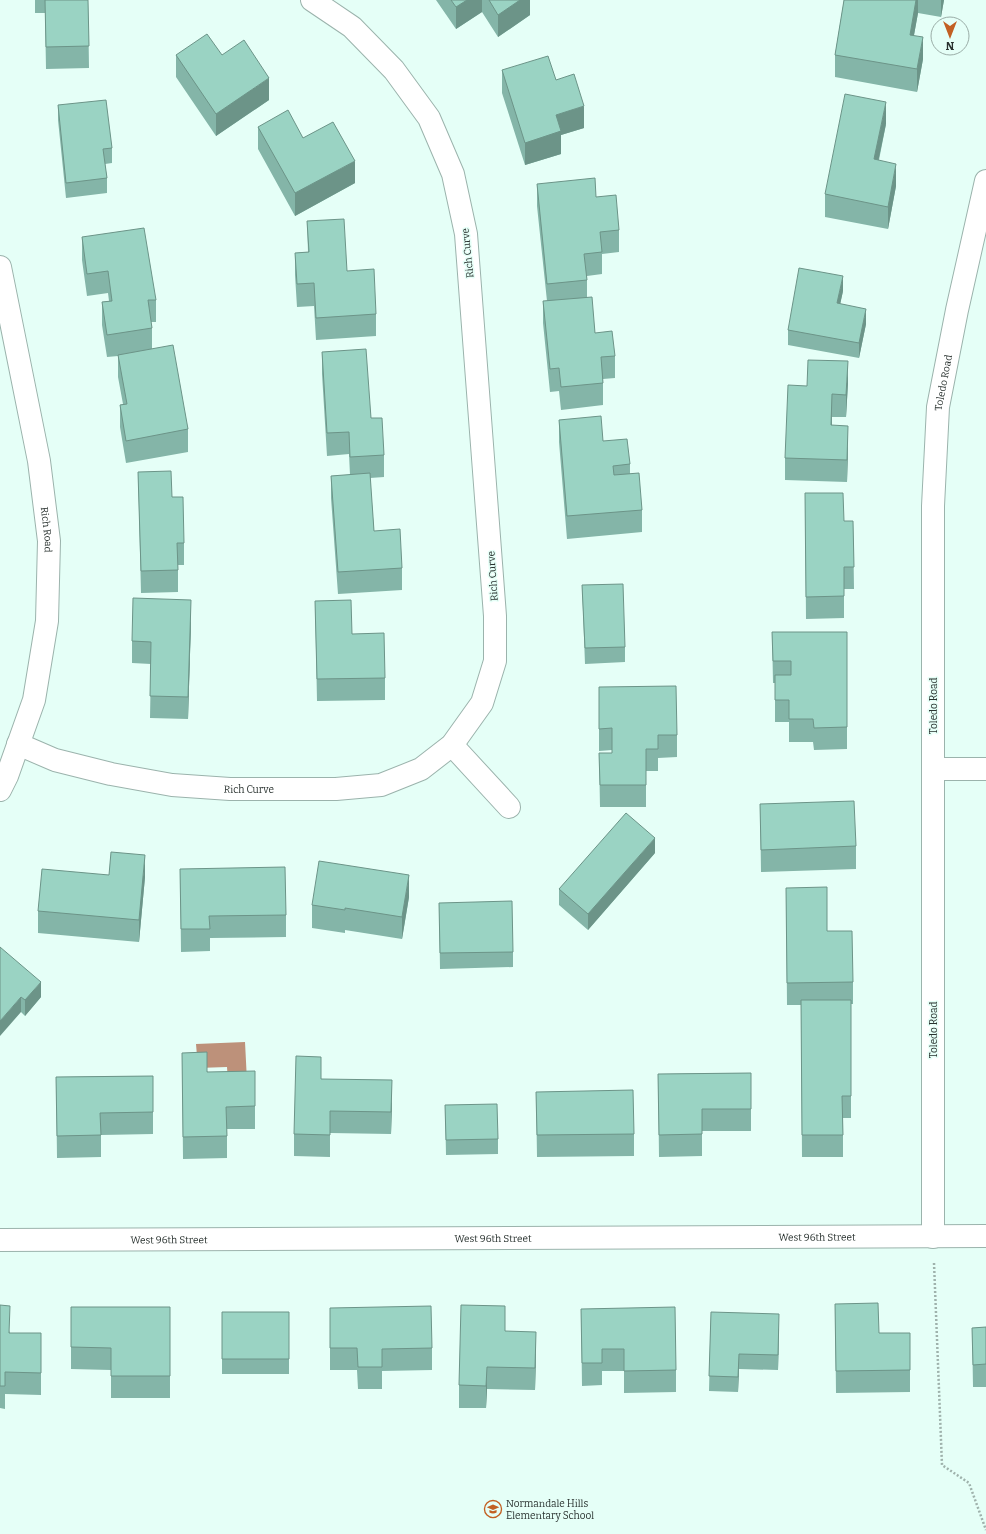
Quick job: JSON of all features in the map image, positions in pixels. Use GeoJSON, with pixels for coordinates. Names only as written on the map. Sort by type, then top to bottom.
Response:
{"type":"FeatureCollection","features":[{"type":"Feature","properties":{"kind":"street","name":"Rich Curve"},"geometry":{"type":"LineString","coordinates":[[18,744],[55,760],[111,774],[172,786],[230,789],[336,789],[381,786],[421,769],[452,745],[482,703],[495,661],[495,616],[466,234],[453,174],[429,118],[394,70],[352,27],[312,0]]}},
{"type":"Feature","properties":{"kind":"street","name":"Toledo Road"},"geometry":{"type":"LineString","coordinates":[[933,1236],[933,506],[938,407],[957,310],[986,181]]}},
{"type":"Feature","properties":{"kind":"street","name":"Rich Road"},"geometry":{"type":"LineString","coordinates":[[0,267],[39,461],[50,541],[47,621],[34,700],[7,776],[0,790]]}},
{"type":"Feature","properties":{"kind":"street"},"geometry":{"type":"LineString","coordinates":[[452,745],[509,807]]}},
{"type":"Feature","properties":{"kind":"street"},"geometry":{"type":"LineString","coordinates":[[933,769],[986,769]]}},
{"type":"Feature","properties":{"kind":"street","name":"West 96th Street"},"geometry":{"type":"LineString","coordinates":[[0,1240],[986,1236]]}},
{"type":"Feature","properties":{"kind":"path"},"geometry":{"type":"LineString","coordinates":[[933,1236],[942,1465],[969,1483],[986,1530]]}},
{"type":"Feature","properties":{"kind":"shaded area"},"geometry":{"type":"Polygon","coordinates":[[[245,1042],[247,1081],[228,1082],[227,1067],[198,1068],[196,1044],[245,1042]]]}},
{"type":"Feature","properties":{"kind":"building"},"geometry":{"type":"Polygon","coordinates":[[[45,0],[88,0],[89,46],[46,47],[45,0]]]}},
{"type":"Feature","properties":{"kind":"building"},"geometry":{"type":"Polygon","coordinates":[[[451,0],[467,0],[456,7],[451,0]]]}},
{"type":"Feature","properties":{"kind":"building"},"geometry":{"type":"Polygon","coordinates":[[[489,0],[520,0],[498,15],[489,0]]]}},
{"type":"Feature","properties":{"kind":"building"},"geometry":{"type":"Polygon","coordinates":[[[844,0],[916,0],[910,35],[923,37],[917,69],[835,55],[844,0]]]}},
{"type":"Feature","properties":{"kind":"building"},"geometry":{"type":"Polygon","coordinates":[[[207,34],[222,55],[244,40],[269,78],[216,114],[176,55],[207,34]]]}},
{"type":"Feature","properties":{"kind":"building"},"geometry":{"type":"Polygon","coordinates":[[[548,56],[556,80],[574,74],[584,106],[556,115],[561,131],[525,143],[502,70],[548,56]]]}},
{"type":"Feature","properties":{"kind":"building"},"geometry":{"type":"Polygon","coordinates":[[[845,94],[886,102],[874,159],[896,164],[888,207],[825,194],[845,94]]]}},
{"type":"Feature","properties":{"kind":"building"},"geometry":{"type":"Polygon","coordinates":[[[106,100],[112,148],[103,149],[107,178],[66,183],[58,105],[106,100]]]}},
{"type":"Feature","properties":{"kind":"building"},"geometry":{"type":"Polygon","coordinates":[[[288,110],[303,138],[333,122],[355,161],[295,193],[258,127],[288,110]]]}},
{"type":"Feature","properties":{"kind":"building"},"geometry":{"type":"Polygon","coordinates":[[[595,178],[596,197],[616,195],[619,230],[600,232],[602,252],[584,254],[587,280],[547,284],[537,184],[595,178]]]}},
{"type":"Feature","properties":{"kind":"building"},"geometry":{"type":"Polygon","coordinates":[[[344,219],[347,271],[374,269],[376,314],[316,318],[314,283],[297,284],[295,253],[309,252],[307,221],[344,219]]]}},
{"type":"Feature","properties":{"kind":"building"},"geometry":{"type":"Polygon","coordinates":[[[144,228],[156,300],[148,300],[152,328],[107,335],[102,302],[112,301],[108,271],[87,274],[82,237],[144,228]]]}},
{"type":"Feature","properties":{"kind":"building"},"geometry":{"type":"Polygon","coordinates":[[[799,268],[843,276],[837,303],[866,309],[859,343],[788,330],[799,268]]]}},
{"type":"Feature","properties":{"kind":"building"},"geometry":{"type":"Polygon","coordinates":[[[592,297],[595,333],[612,331],[615,356],[601,357],[603,383],[561,387],[559,368],[550,369],[543,301],[592,297]]]}},
{"type":"Feature","properties":{"kind":"building"},"geometry":{"type":"Polygon","coordinates":[[[173,345],[188,429],[126,441],[120,405],[127,404],[118,355],[173,345]]]}},
{"type":"Feature","properties":{"kind":"building"},"geometry":{"type":"Polygon","coordinates":[[[366,349],[371,418],[382,418],[384,455],[350,457],[349,432],[327,433],[322,352],[366,349]]]}},
{"type":"Feature","properties":{"kind":"building"},"geometry":{"type":"Polygon","coordinates":[[[808,360],[848,361],[846,395],[832,394],[831,425],[848,426],[847,460],[785,458],[788,385],[807,386],[808,360]]]}},
{"type":"Feature","properties":{"kind":"building"},"geometry":{"type":"Polygon","coordinates":[[[601,416],[603,441],[627,439],[630,464],[613,466],[614,475],[639,473],[642,510],[567,516],[559,420],[601,416]]]}},
{"type":"Feature","properties":{"kind":"building"},"geometry":{"type":"Polygon","coordinates":[[[171,471],[172,497],[183,497],[184,543],[177,543],[178,570],[141,571],[138,472],[171,471]]]}},
{"type":"Feature","properties":{"kind":"building"},"geometry":{"type":"Polygon","coordinates":[[[370,473],[374,531],[400,529],[402,568],[338,572],[331,476],[370,473]]]}},
{"type":"Feature","properties":{"kind":"building"},"geometry":{"type":"Polygon","coordinates":[[[805,493],[843,493],[844,521],[853,521],[854,567],[844,567],[844,596],[806,597],[805,493]]]}},
{"type":"Feature","properties":{"kind":"building"},"geometry":{"type":"Polygon","coordinates":[[[623,584],[625,647],[585,648],[582,585],[623,584]]]}},
{"type":"Feature","properties":{"kind":"building"},"geometry":{"type":"Polygon","coordinates":[[[133,598],[191,600],[188,697],[150,696],[151,642],[132,641],[133,598]]]}},
{"type":"Feature","properties":{"kind":"building"},"geometry":{"type":"Polygon","coordinates":[[[351,600],[352,634],[384,633],[385,678],[317,679],[315,601],[351,600]]]}},
{"type":"Feature","properties":{"kind":"building"},"geometry":{"type":"Polygon","coordinates":[[[772,632],[847,632],[847,727],[814,728],[813,719],[789,719],[789,700],[775,700],[775,675],[791,675],[791,661],[773,661],[772,632]]]}},
{"type":"Feature","properties":{"kind":"building"},"geometry":{"type":"Polygon","coordinates":[[[676,686],[677,735],[658,735],[658,749],[646,749],[646,785],[600,785],[599,753],[612,753],[612,728],[599,729],[599,687],[676,686]]]}},
{"type":"Feature","properties":{"kind":"building"},"geometry":{"type":"Polygon","coordinates":[[[854,801],[856,846],[761,850],[760,804],[854,801]]]}},
{"type":"Feature","properties":{"kind":"building"},"geometry":{"type":"Polygon","coordinates":[[[626,813],[655,838],[588,914],[559,889],[626,813]]]}},
{"type":"Feature","properties":{"kind":"building"},"geometry":{"type":"Polygon","coordinates":[[[111,852],[145,855],[139,920],[38,911],[42,869],[109,875],[111,852]]]}},
{"type":"Feature","properties":{"kind":"building"},"geometry":{"type":"Polygon","coordinates":[[[319,861],[409,875],[402,917],[345,908],[345,910],[312,905],[319,861]]]}},
{"type":"Feature","properties":{"kind":"building"},"geometry":{"type":"Polygon","coordinates":[[[285,867],[286,915],[209,916],[210,929],[181,929],[180,869],[285,867]]]}},
{"type":"Feature","properties":{"kind":"building"},"geometry":{"type":"Polygon","coordinates":[[[827,887],[827,931],[852,931],[853,982],[787,983],[786,888],[827,887]]]}},
{"type":"Feature","properties":{"kind":"building"},"geometry":{"type":"Polygon","coordinates":[[[512,901],[513,952],[440,953],[439,903],[512,901]]]}},
{"type":"Feature","properties":{"kind":"building"},"geometry":{"type":"Polygon","coordinates":[[[0,947],[41,982],[25,1000],[21,997],[0,1021],[0,947]]]}},
{"type":"Feature","properties":{"kind":"building"},"geometry":{"type":"Polygon","coordinates":[[[801,1000],[851,1000],[851,1096],[842,1096],[843,1135],[802,1135],[801,1000]]]}},
{"type":"Feature","properties":{"kind":"building"},"geometry":{"type":"Polygon","coordinates":[[[207,1052],[207,1072],[255,1071],[255,1106],[226,1107],[227,1136],[183,1137],[182,1053],[207,1052]]]}},
{"type":"Feature","properties":{"kind":"building"},"geometry":{"type":"Polygon","coordinates":[[[296,1056],[321,1057],[321,1079],[392,1080],[391,1112],[330,1111],[330,1135],[294,1134],[296,1056]]]}},
{"type":"Feature","properties":{"kind":"building"},"geometry":{"type":"Polygon","coordinates":[[[751,1073],[751,1109],[702,1109],[702,1134],[659,1135],[658,1074],[751,1073]]]}},
{"type":"Feature","properties":{"kind":"building"},"geometry":{"type":"Polygon","coordinates":[[[153,1076],[153,1112],[100,1113],[101,1135],[57,1136],[56,1077],[153,1076]]]}},
{"type":"Feature","properties":{"kind":"building"},"geometry":{"type":"Polygon","coordinates":[[[633,1090],[634,1134],[537,1135],[536,1092],[633,1090]]]}},
{"type":"Feature","properties":{"kind":"building"},"geometry":{"type":"Polygon","coordinates":[[[497,1104],[498,1139],[446,1140],[445,1105],[497,1104]]]}},
{"type":"Feature","properties":{"kind":"building"},"geometry":{"type":"Polygon","coordinates":[[[878,1303],[879,1333],[910,1333],[910,1370],[836,1371],[835,1304],[878,1303]]]}},
{"type":"Feature","properties":{"kind":"building"},"geometry":{"type":"Polygon","coordinates":[[[0,1305],[10,1306],[9,1333],[41,1333],[41,1373],[5,1372],[5,1386],[0,1386],[0,1305]]]}},
{"type":"Feature","properties":{"kind":"building"},"geometry":{"type":"Polygon","coordinates":[[[461,1305],[505,1306],[505,1331],[536,1332],[535,1368],[487,1367],[486,1386],[459,1385],[461,1305]]]}},
{"type":"Feature","properties":{"kind":"building"},"geometry":{"type":"Polygon","coordinates":[[[431,1306],[432,1348],[382,1349],[382,1367],[358,1367],[357,1348],[330,1348],[330,1308],[431,1306]]]}},
{"type":"Feature","properties":{"kind":"building"},"geometry":{"type":"Polygon","coordinates":[[[71,1307],[170,1307],[170,1376],[111,1376],[111,1348],[71,1347],[71,1307]]]}},
{"type":"Feature","properties":{"kind":"building"},"geometry":{"type":"Polygon","coordinates":[[[675,1307],[676,1370],[624,1371],[624,1349],[602,1349],[602,1363],[582,1363],[581,1309],[675,1307]]]}},
{"type":"Feature","properties":{"kind":"building"},"geometry":{"type":"Polygon","coordinates":[[[222,1312],[289,1312],[289,1359],[222,1359],[222,1312]]]}},
{"type":"Feature","properties":{"kind":"building"},"geometry":{"type":"Polygon","coordinates":[[[711,1312],[779,1314],[778,1355],[739,1354],[738,1377],[709,1376],[711,1312]]]}},
{"type":"Feature","properties":{"kind":"building"},"geometry":{"type":"Polygon","coordinates":[[[986,1327],[986,1364],[973,1365],[972,1328],[986,1327]]]}},
{"type":"Feature","properties":{"kind":"place","name":"Normandale Hills Elementary School"},"geometry":{"type":"Point","coordinates":[493,1509]}}]}
